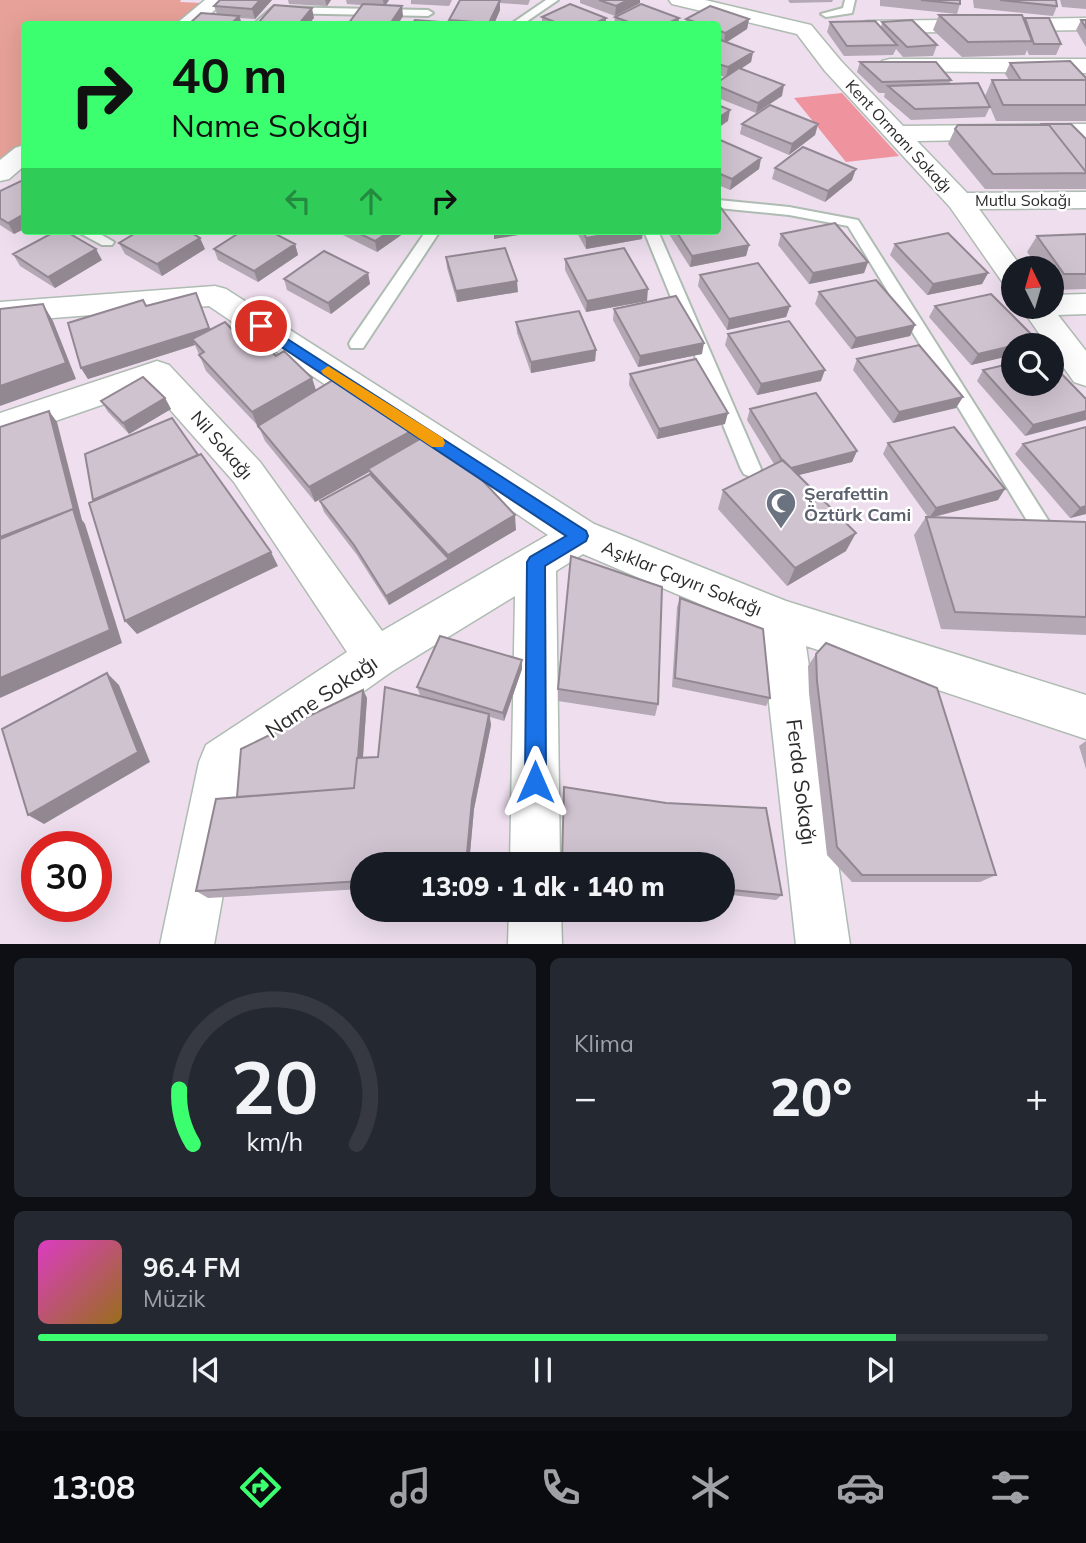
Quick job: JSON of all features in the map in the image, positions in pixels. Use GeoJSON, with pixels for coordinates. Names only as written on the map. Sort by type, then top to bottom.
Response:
{"type":"FeatureCollection","features":[{"type":"Feature","properties":{"kind":"street"},"geometry":{"type":"LineString","coordinates":[[190,21],[217,0]]}},
{"type":"Feature","properties":{"kind":"street"},"geometry":{"type":"LineString","coordinates":[[679,0],[804,29],[1086,24]]}},
{"type":"Feature","properties":{"kind":"street"},"geometry":{"type":"LineString","coordinates":[[768,20],[826,14]]}},
{"type":"Feature","properties":{"kind":"street","name":"Kent Ormanı Sokağı"},"geometry":{"type":"LineString","coordinates":[[804,29],[833,66],[960,201],[1001,259]]}},
{"type":"Feature","properties":{"kind":"street"},"geometry":{"type":"LineString","coordinates":[[833,66],[1083,69]]}},
{"type":"Feature","properties":{"kind":"street"},"geometry":{"type":"LineString","coordinates":[[895,134],[1086,131]]}},
{"type":"Feature","properties":{"kind":"street"},"geometry":{"type":"LineString","coordinates":[[0,173],[21,156]]}},
{"type":"Feature","properties":{"kind":"street","name":"Mutlu Sokağı"},"geometry":{"type":"LineString","coordinates":[[960,201],[1086,200]]}},
{"type":"Feature","properties":{"kind":"street","name":"Aşıklar Çayırı Sokağı"},"geometry":{"type":"LineString","coordinates":[[0,313],[215,296],[580,536],[781,619],[1086,716]]}},
{"type":"Feature","properties":{"kind":"street"},"geometry":{"type":"LineString","coordinates":[[1064,305],[1086,304]]}},
{"type":"Feature","properties":{"kind":"street"},"geometry":{"type":"LineString","coordinates":[[1045,319],[1086,374]]}},
{"type":"Feature","properties":{"kind":"street","name":"Nil Sokağı"},"geometry":{"type":"LineString","coordinates":[[0,427],[157,373],[247,471],[376,658]]}},
{"type":"Feature","properties":{"kind":"street","name":"Name Sokağı"},"geometry":{"type":"LineString","coordinates":[[187,944],[223,762],[376,658],[580,536]]}},
{"type":"Feature","properties":{"kind":"street"},"geometry":{"type":"LineString","coordinates":[[535,852],[536,562]]}},
{"type":"Feature","properties":{"kind":"street","name":"Ferda Sokağı"},"geometry":{"type":"LineString","coordinates":[[781,619],[823,944]]}},
{"type":"Feature","properties":{"kind":"street"},"geometry":{"type":"LineString","coordinates":[[535,922],[535,944]]}},
{"type":"Feature","properties":{"kind":"lane"},"geometry":{"type":"LineString","coordinates":[[521,21],[553,0]]}},
{"type":"Feature","properties":{"kind":"lane"},"geometry":{"type":"LineString","coordinates":[[826,14],[848,11],[850,0]]}},
{"type":"Feature","properties":{"kind":"lane"},"geometry":{"type":"LineString","coordinates":[[262,21],[273,10],[428,13]]}},
{"type":"Feature","properties":{"kind":"lane"},"geometry":{"type":"LineString","coordinates":[[721,204],[789,211],[853,223],[1041,526]]}},
{"type":"Feature","properties":{"kind":"lane"},"geometry":{"type":"LineString","coordinates":[[92,235],[107,242]]}},
{"type":"Feature","properties":{"kind":"lane"},"geometry":{"type":"LineString","coordinates":[[357,344],[430,235]]}},
{"type":"Feature","properties":{"kind":"lane"},"geometry":{"type":"LineString","coordinates":[[653,235],[751,469]]}},
{"type":"Feature","properties":{"kind":"shaded area"},"geometry":{"type":"Polygon","coordinates":[[[0,0],[181,0],[180,2],[202,3],[179,21],[21,21],[21,148],[0,165],[0,0]]]}},
{"type":"Feature","properties":{"kind":"shaded area"},"geometry":{"type":"Polygon","coordinates":[[[842,93],[899,156],[846,162],[794,98],[842,93]]]}},
{"type":"Feature","properties":{"kind":"building"},"geometry":{"type":"Polygon","coordinates":[[[220,0],[260,0],[252,9],[214,6],[220,0]]]}},
{"type":"Feature","properties":{"kind":"building"},"geometry":{"type":"Polygon","coordinates":[[[460,0],[500,0],[490,21],[449,20],[460,0]]]}},
{"type":"Feature","properties":{"kind":"building"},"geometry":{"type":"Polygon","coordinates":[[[599,0],[628,0],[616,6],[599,0]]]}},
{"type":"Feature","properties":{"kind":"building"},"geometry":{"type":"Polygon","coordinates":[[[921,0],[960,0],[960,4],[921,0]]]}},
{"type":"Feature","properties":{"kind":"building"},"geometry":{"type":"Polygon","coordinates":[[[1000,0],[1056,0],[1057,6],[1000,0]]]}},
{"type":"Feature","properties":{"kind":"building"},"geometry":{"type":"Polygon","coordinates":[[[363,4],[402,6],[392,21],[350,21],[363,4]]]}},
{"type":"Feature","properties":{"kind":"building"},"geometry":{"type":"Polygon","coordinates":[[[570,4],[606,18],[600,21],[552,21],[542,17],[570,4]]]}},
{"type":"Feature","properties":{"kind":"building"},"geometry":{"type":"Polygon","coordinates":[[[641,4],[679,18],[672,21],[626,21],[615,17],[641,4]]]}},
{"type":"Feature","properties":{"kind":"building"},"geometry":{"type":"Polygon","coordinates":[[[274,5],[312,8],[301,21],[260,21],[274,5]]]}},
{"type":"Feature","properties":{"kind":"building"},"geometry":{"type":"Polygon","coordinates":[[[710,6],[749,19],[725,33],[721,31],[721,21],[686,19],[710,6]]]}},
{"type":"Feature","properties":{"kind":"building"},"geometry":{"type":"Polygon","coordinates":[[[201,13],[239,16],[234,21],[192,21],[201,13]]]}},
{"type":"Feature","properties":{"kind":"building"},"geometry":{"type":"Polygon","coordinates":[[[939,15],[1022,15],[1032,41],[968,42],[939,15]]]}},
{"type":"Feature","properties":{"kind":"building"},"geometry":{"type":"Polygon","coordinates":[[[1025,18],[1049,18],[1061,44],[1034,44],[1025,18]]]}},
{"type":"Feature","properties":{"kind":"building"},"geometry":{"type":"Polygon","coordinates":[[[912,20],[937,45],[907,47],[882,22],[912,20]]]}},
{"type":"Feature","properties":{"kind":"building"},"geometry":{"type":"Polygon","coordinates":[[[875,21],[897,45],[847,46],[830,22],[875,21]]]}},
{"type":"Feature","properties":{"kind":"building"},"geometry":{"type":"Polygon","coordinates":[[[721,40],[753,52],[728,67],[721,65],[721,40]]]}},
{"type":"Feature","properties":{"kind":"building"},"geometry":{"type":"Polygon","coordinates":[[[1070,61],[1086,80],[1021,80],[1010,63],[1070,61]]]}},
{"type":"Feature","properties":{"kind":"building"},"geometry":{"type":"Polygon","coordinates":[[[860,62],[936,62],[951,80],[882,82],[860,62]]]}},
{"type":"Feature","properties":{"kind":"building"},"geometry":{"type":"Polygon","coordinates":[[[739,68],[784,85],[758,103],[721,87],[721,80],[739,68]]]}},
{"type":"Feature","properties":{"kind":"building"},"geometry":{"type":"Polygon","coordinates":[[[992,80],[1086,80],[1086,105],[1003,105],[992,80]]]}},
{"type":"Feature","properties":{"kind":"building"},"geometry":{"type":"Polygon","coordinates":[[[978,83],[990,107],[915,109],[888,86],[978,83]]]}},
{"type":"Feature","properties":{"kind":"building"},"geometry":{"type":"Polygon","coordinates":[[[770,105],[818,124],[792,144],[742,124],[770,105]]]}},
{"type":"Feature","properties":{"kind":"building"},"geometry":{"type":"Polygon","coordinates":[[[721,106],[730,110],[721,116],[721,106]]]}},
{"type":"Feature","properties":{"kind":"building"},"geometry":{"type":"Polygon","coordinates":[[[1042,124],[1071,124],[1086,139],[1086,172],[1049,125],[1042,124]]]}},
{"type":"Feature","properties":{"kind":"building"},"geometry":{"type":"Polygon","coordinates":[[[958,125],[1049,125],[1086,173],[993,174],[955,129],[958,125]]]}},
{"type":"Feature","properties":{"kind":"building"},"geometry":{"type":"Polygon","coordinates":[[[721,140],[761,158],[732,179],[721,174],[721,140]]]}},
{"type":"Feature","properties":{"kind":"building"},"geometry":{"type":"Polygon","coordinates":[[[803,147],[856,169],[828,191],[775,168],[803,147]]]}},
{"type":"Feature","properties":{"kind":"building"},"geometry":{"type":"Polygon","coordinates":[[[21,181],[21,216],[8,223],[0,218],[0,191],[21,181]]]}},
{"type":"Feature","properties":{"kind":"building"},"geometry":{"type":"Polygon","coordinates":[[[721,208],[749,245],[692,256],[679,235],[721,235],[721,208]]]}},
{"type":"Feature","properties":{"kind":"building"},"geometry":{"type":"Polygon","coordinates":[[[835,223],[868,262],[813,273],[781,234],[835,223]]]}},
{"type":"Feature","properties":{"kind":"building"},"geometry":{"type":"Polygon","coordinates":[[[948,233],[988,273],[933,284],[895,244],[948,233]]]}},
{"type":"Feature","properties":{"kind":"building"},"geometry":{"type":"Polygon","coordinates":[[[1086,234],[1086,274],[1064,274],[1064,256],[1051,256],[1037,236],[1086,234]]]}},
{"type":"Feature","properties":{"kind":"building"},"geometry":{"type":"Polygon","coordinates":[[[49,235],[72,235],[96,249],[48,277],[13,254],[49,235]]]}},
{"type":"Feature","properties":{"kind":"building"},"geometry":{"type":"Polygon","coordinates":[[[132,235],[195,235],[200,238],[157,264],[119,243],[132,235]]]}},
{"type":"Feature","properties":{"kind":"building"},"geometry":{"type":"Polygon","coordinates":[[[236,235],[278,235],[295,244],[254,271],[214,249],[236,235]]]}},
{"type":"Feature","properties":{"kind":"building"},"geometry":{"type":"Polygon","coordinates":[[[362,235],[384,235],[375,241],[362,235]]]}},
{"type":"Feature","properties":{"kind":"building"},"geometry":{"type":"Polygon","coordinates":[[[505,248],[517,281],[456,291],[446,257],[505,248]]]}},
{"type":"Feature","properties":{"kind":"building"},"geometry":{"type":"Polygon","coordinates":[[[624,248],[648,289],[587,301],[565,259],[624,248]]]}},
{"type":"Feature","properties":{"kind":"building"},"geometry":{"type":"Polygon","coordinates":[[[324,251],[368,273],[328,303],[284,279],[324,251]]]}},
{"type":"Feature","properties":{"kind":"building"},"geometry":{"type":"Polygon","coordinates":[[[758,263],[790,306],[729,319],[700,275],[758,263]]]}},
{"type":"Feature","properties":{"kind":"building"},"geometry":{"type":"Polygon","coordinates":[[[876,280],[915,325],[856,338],[819,292],[876,280]]]}},
{"type":"Feature","properties":{"kind":"building"},"geometry":{"type":"Polygon","coordinates":[[[196,293],[209,328],[81,368],[68,323],[143,300],[146,306],[196,293]]]}},
{"type":"Feature","properties":{"kind":"building"},"geometry":{"type":"Polygon","coordinates":[[[991,294],[1001,304],[1001,319],[1016,319],[1030,333],[1001,333],[1001,349],[978,354],[935,306],[991,294]]]}},
{"type":"Feature","properties":{"kind":"building"},"geometry":{"type":"Polygon","coordinates":[[[676,296],[704,343],[640,356],[614,309],[676,296]]]}},
{"type":"Feature","properties":{"kind":"building"},"geometry":{"type":"Polygon","coordinates":[[[43,304],[66,363],[0,386],[0,309],[43,304]]]}},
{"type":"Feature","properties":{"kind":"building"},"geometry":{"type":"Polygon","coordinates":[[[579,311],[596,350],[531,362],[516,322],[579,311]]]}},
{"type":"Feature","properties":{"kind":"building"},"geometry":{"type":"Polygon","coordinates":[[[789,321],[825,370],[761,384],[728,334],[789,321]]]}},
{"type":"Feature","properties":{"kind":"building"},"geometry":{"type":"Polygon","coordinates":[[[225,322],[240,338],[246,335],[260,349],[266,346],[276,356],[284,351],[312,378],[252,412],[199,355],[204,352],[192,339],[225,322]]]}},
{"type":"Feature","properties":{"kind":"building"},"geometry":{"type":"Polygon","coordinates":[[[919,345],[963,397],[899,412],[857,359],[919,345]]]}},
{"type":"Feature","properties":{"kind":"building"},"geometry":{"type":"Polygon","coordinates":[[[696,359],[728,413],[659,429],[630,374],[696,359]]]}},
{"type":"Feature","properties":{"kind":"building"},"geometry":{"type":"Polygon","coordinates":[[[1001,366],[1001,390],[983,370],[1001,366]]]}},
{"type":"Feature","properties":{"kind":"building"},"geometry":{"type":"Polygon","coordinates":[[[1064,376],[1086,399],[1086,411],[1033,425],[1007,396],[1064,396],[1064,376]]]}},
{"type":"Feature","properties":{"kind":"building"},"geometry":{"type":"Polygon","coordinates":[[[143,377],[165,398],[123,423],[101,401],[143,377]]]}},
{"type":"Feature","properties":{"kind":"building"},"geometry":{"type":"Polygon","coordinates":[[[333,380],[417,428],[309,487],[258,426],[333,380]]]}},
{"type":"Feature","properties":{"kind":"building"},"geometry":{"type":"Polygon","coordinates":[[[816,393],[857,451],[791,468],[782,460],[750,409],[816,393]]]}},
{"type":"Feature","properties":{"kind":"building"},"geometry":{"type":"Polygon","coordinates":[[[49,411],[74,510],[0,537],[0,427],[49,411]]]}},
{"type":"Feature","properties":{"kind":"building"},"geometry":{"type":"Polygon","coordinates":[[[172,418],[198,455],[93,500],[85,454],[172,418]]]}},
{"type":"Feature","properties":{"kind":"building"},"geometry":{"type":"Polygon","coordinates":[[[954,427],[1005,489],[936,508],[888,443],[954,427]]]}},
{"type":"Feature","properties":{"kind":"building"},"geometry":{"type":"Polygon","coordinates":[[[1086,427],[1086,506],[1080,508],[1023,444],[1086,427]]]}},
{"type":"Feature","properties":{"kind":"building"},"geometry":{"type":"Polygon","coordinates":[[[427,435],[452,448],[515,515],[448,555],[368,469],[427,435]]]}},
{"type":"Feature","properties":{"kind":"building"},"geometry":{"type":"Polygon","coordinates":[[[201,454],[271,552],[125,621],[89,503],[201,454]]]}},
{"type":"Feature","properties":{"kind":"building","name":"Şerafettin Öztürk Cami"},"geometry":{"type":"Polygon","coordinates":[[[783,460],[856,533],[795,568],[723,490],[783,460]]]}},
{"type":"Feature","properties":{"kind":"building"},"geometry":{"type":"Polygon","coordinates":[[[370,474],[449,559],[386,596],[354,545],[320,501],[370,474]]]}},
{"type":"Feature","properties":{"kind":"building"},"geometry":{"type":"Polygon","coordinates":[[[73,509],[110,630],[0,678],[0,539],[73,509]]]}},
{"type":"Feature","properties":{"kind":"building"},"geometry":{"type":"Polygon","coordinates":[[[926,517],[1086,522],[1086,617],[955,612],[926,517]]]}},
{"type":"Feature","properties":{"kind":"building"},"geometry":{"type":"Polygon","coordinates":[[[571,556],[662,587],[658,704],[558,689],[571,556]]]}},
{"type":"Feature","properties":{"kind":"building"},"geometry":{"type":"Polygon","coordinates":[[[680,598],[763,629],[770,698],[675,678],[680,598]]]}},
{"type":"Feature","properties":{"kind":"building"},"geometry":{"type":"Polygon","coordinates":[[[440,636],[522,660],[503,713],[417,687],[440,636]]]}},
{"type":"Feature","properties":{"kind":"building"},"geometry":{"type":"Polygon","coordinates":[[[826,643],[937,688],[996,875],[862,875],[837,847],[817,681],[816,654],[826,643]]]}},
{"type":"Feature","properties":{"kind":"building"},"geometry":{"type":"Polygon","coordinates":[[[107,673],[138,752],[28,815],[2,729],[107,673]]]}},
{"type":"Feature","properties":{"kind":"building"},"geometry":{"type":"Polygon","coordinates":[[[385,687],[489,714],[472,800],[467,852],[350,852],[350,882],[196,891],[216,799],[354,788],[357,758],[378,757],[385,687]]]}},
{"type":"Feature","properties":{"kind":"building"},"geometry":{"type":"Polygon","coordinates":[[[363,690],[354,788],[237,797],[241,749],[363,690]]]}},
{"type":"Feature","properties":{"kind":"building"},"geometry":{"type":"Polygon","coordinates":[[[564,787],[666,803],[766,808],[782,895],[735,890],[735,852],[562,852],[564,787]]]}},
{"type":"Feature","properties":{"kind":"slow traffic"},"geometry":{"type":"LineString","coordinates":[[328,371],[437,443]]}},
{"type":"Feature","properties":{"kind":"place","name":"Şerafettin Öztürk Cami"},"geometry":{"type":"Point","coordinates":[781,530]}},
{"type":"Feature","properties":{"kind":"route"},"geometry":{"type":"LineString","coordinates":[[261,326],[580,536],[536,562],[535,782]]}}]}
